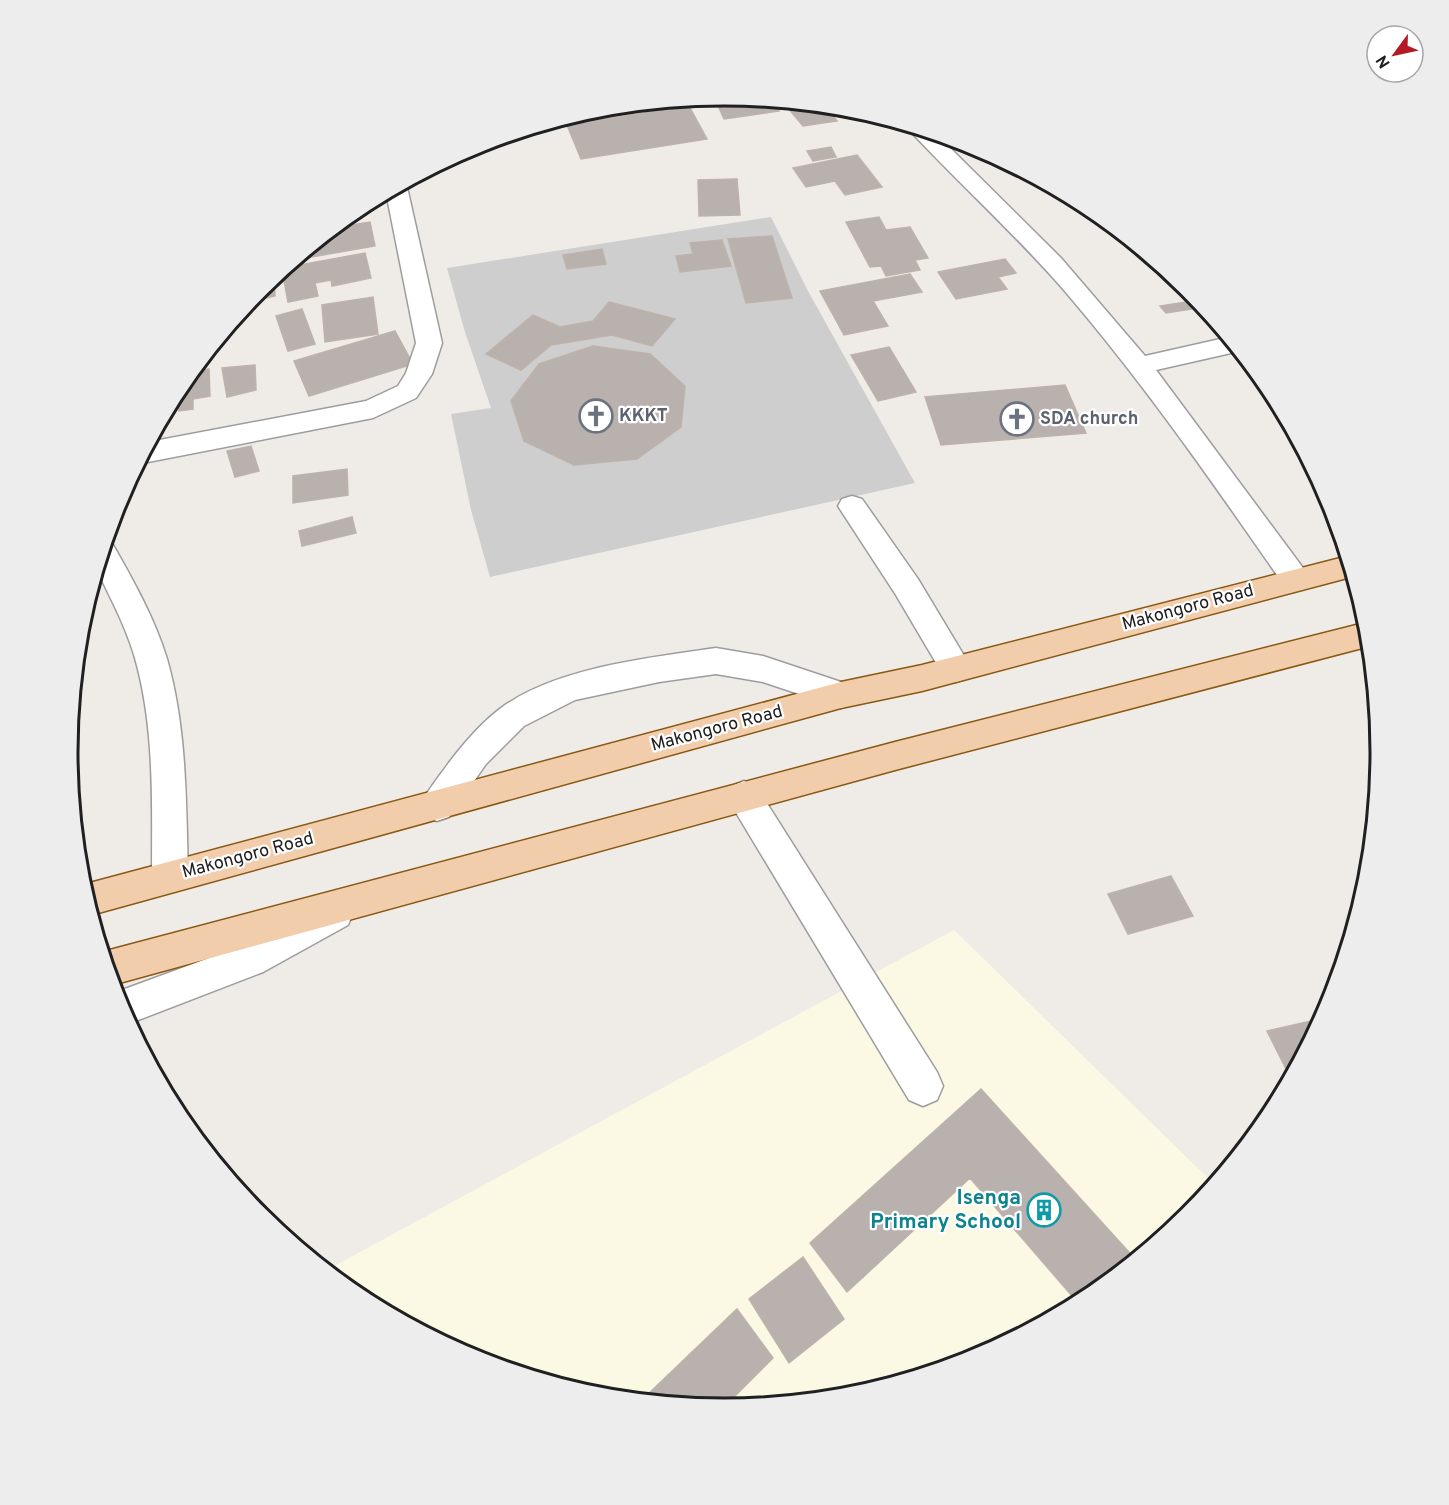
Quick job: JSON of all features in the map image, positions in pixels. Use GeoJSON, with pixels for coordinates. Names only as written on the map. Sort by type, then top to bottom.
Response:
{"type":"FeatureCollection","features":[{"type":"Feature","properties":{"kind":"main road","name":"Makongoro Road"},"geometry":{"type":"LineString","coordinates":[[95,898],[841,695],[956,669],[1344,568]]}},
{"type":"Feature","properties":{"kind":"main road"},"geometry":{"type":"LineString","coordinates":[[114,966],[350,905],[512,858],[1139,690],[1360,636]]}},
{"type":"Feature","properties":{"kind":"street"},"geometry":{"type":"LineString","coordinates":[[929,139],[1032,241],[1140,365],[1214,462],[1296,580]]}},
{"type":"Feature","properties":{"kind":"street"},"geometry":{"type":"LineString","coordinates":[[153,451],[373,409],[407,392],[419,374],[429,343],[392,198]]}},
{"type":"Feature","properties":{"kind":"street"},"geometry":{"type":"LineString","coordinates":[[1140,365],[1227,346]]}},
{"type":"Feature","properties":{"kind":"street"},"geometry":{"type":"LineString","coordinates":[[852,506],[907,587],[956,669]]}},
{"type":"Feature","properties":{"kind":"street"},"geometry":{"type":"LineString","coordinates":[[107,561],[133,611],[151,657],[163,711],[168,762],[170,876]]}},
{"type":"Feature","properties":{"kind":"street"},"geometry":{"type":"LineString","coordinates":[[437,806],[474,754],[513,717],[568,688],[659,669],[716,661],[763,669],[841,695]]}},
{"type":"Feature","properties":{"kind":"street"},"geometry":{"type":"LineString","coordinates":[[744,796],[808,896],[923,1086]]}},
{"type":"Feature","properties":{"kind":"street"},"geometry":{"type":"LineString","coordinates":[[130,1005],[250,960],[350,905]]}},
{"type":"Feature","properties":{"kind":"shaded area"},"geometry":{"type":"Polygon","coordinates":[[[771,217],[808,291],[915,483],[490,577],[471,510],[451,414],[491,408],[465,332],[447,268],[771,217]]]}},
{"type":"Feature","properties":{"kind":"shaded area"},"geometry":{"type":"Polygon","coordinates":[[[954,930],[1210,1180],[1151,1239],[1118,1265],[1084,1290],[1010,1332],[972,1350],[892,1377],[851,1387],[767,1398],[682,1398],[640,1393],[598,1387],[517,1365],[477,1350],[401,1312],[333,1267],[954,930]]]}},
{"type":"Feature","properties":{"kind":"building"},"geometry":{"type":"Polygon","coordinates":[[[718,106],[767,107],[777,108],[779,111],[724,119],[718,106]]]}},
{"type":"Feature","properties":{"kind":"building"},"geometry":{"type":"Polygon","coordinates":[[[689,107],[707,139],[581,159],[567,126],[689,107]]]}},
{"type":"Feature","properties":{"kind":"building"},"geometry":{"type":"Polygon","coordinates":[[[789,110],[833,115],[837,121],[803,126],[789,110]]]}},
{"type":"Feature","properties":{"kind":"building"},"geometry":{"type":"Polygon","coordinates":[[[831,147],[836,157],[813,161],[807,151],[831,147]]]}},
{"type":"Feature","properties":{"kind":"building"},"geometry":{"type":"Polygon","coordinates":[[[857,155],[882,187],[845,195],[835,181],[806,187],[793,168],[857,155]]]}},
{"type":"Feature","properties":{"kind":"building"},"geometry":{"type":"Polygon","coordinates":[[[737,179],[740,215],[699,216],[698,180],[737,179]]]}},
{"type":"Feature","properties":{"kind":"building"},"geometry":{"type":"Polygon","coordinates":[[[879,217],[886,230],[910,227],[928,258],[915,260],[920,270],[886,276],[881,266],[870,267],[846,222],[879,217]]]}},
{"type":"Feature","properties":{"kind":"building"},"geometry":{"type":"Polygon","coordinates":[[[370,222],[375,246],[309,257],[331,240],[352,225],[370,222]]]}},
{"type":"Feature","properties":{"kind":"building"},"geometry":{"type":"Polygon","coordinates":[[[772,236],[792,298],[746,303],[728,239],[772,236]]]}},
{"type":"Feature","properties":{"kind":"building"},"geometry":{"type":"Polygon","coordinates":[[[722,240],[731,266],[680,272],[676,256],[693,254],[690,243],[722,240]]]}},
{"type":"Feature","properties":{"kind":"building"},"geometry":{"type":"Polygon","coordinates":[[[602,249],[606,264],[567,269],[563,255],[602,249]]]}},
{"type":"Feature","properties":{"kind":"building"},"geometry":{"type":"Polygon","coordinates":[[[365,253],[371,278],[332,286],[331,280],[315,283],[318,296],[288,302],[284,279],[299,265],[365,253]]]}},
{"type":"Feature","properties":{"kind":"building"},"geometry":{"type":"Polygon","coordinates":[[[1005,259],[1016,273],[998,277],[1007,289],[956,299],[938,272],[1005,259]]]}},
{"type":"Feature","properties":{"kind":"building"},"geometry":{"type":"Polygon","coordinates":[[[910,274],[922,292],[873,301],[888,326],[844,335],[820,291],[910,274]]]}},
{"type":"Feature","properties":{"kind":"building"},"geometry":{"type":"Polygon","coordinates":[[[274,288],[275,296],[264,298],[274,288]]]}},
{"type":"Feature","properties":{"kind":"building"},"geometry":{"type":"Polygon","coordinates":[[[373,297],[378,334],[325,342],[322,305],[373,297]]]}},
{"type":"Feature","properties":{"kind":"building"},"geometry":{"type":"Polygon","coordinates":[[[609,302],[675,319],[652,346],[612,335],[551,345],[521,370],[486,354],[533,315],[560,327],[593,321],[609,302]]]}},
{"type":"Feature","properties":{"kind":"building"},"geometry":{"type":"Polygon","coordinates":[[[1188,302],[1195,309],[1166,313],[1160,306],[1188,302]]]}},
{"type":"Feature","properties":{"kind":"building"},"geometry":{"type":"Polygon","coordinates":[[[302,309],[315,344],[288,351],[276,316],[302,309]]]}},
{"type":"Feature","properties":{"kind":"building"},"geometry":{"type":"Polygon","coordinates":[[[395,331],[413,364],[309,396],[294,361],[395,331]]]}},
{"type":"Feature","properties":{"kind":"building"},"geometry":{"type":"Polygon","coordinates":[[[593,346],[650,354],[685,386],[681,427],[637,459],[574,465],[524,441],[511,401],[539,364],[593,346]]]}},
{"type":"Feature","properties":{"kind":"building"},"geometry":{"type":"Polygon","coordinates":[[[889,347],[916,392],[878,401],[851,355],[889,347]]]}},
{"type":"Feature","properties":{"kind":"building"},"geometry":{"type":"Polygon","coordinates":[[[255,365],[256,390],[227,397],[222,368],[255,365]]]}},
{"type":"Feature","properties":{"kind":"building"},"geometry":{"type":"Polygon","coordinates":[[[209,369],[210,396],[193,399],[193,409],[179,411],[178,407],[204,370],[209,369]]]}},
{"type":"Feature","properties":{"kind":"building"},"geometry":{"type":"Polygon","coordinates":[[[1065,385],[1086,433],[941,445],[925,397],[1065,385]]]}},
{"type":"Feature","properties":{"kind":"building"},"geometry":{"type":"Polygon","coordinates":[[[251,446],[259,471],[235,477],[227,451],[251,446]]]}},
{"type":"Feature","properties":{"kind":"building"},"geometry":{"type":"Polygon","coordinates":[[[347,469],[348,495],[293,503],[293,476],[347,469]]]}},
{"type":"Feature","properties":{"kind":"building"},"geometry":{"type":"Polygon","coordinates":[[[352,517],[356,533],[302,546],[299,531],[352,517]]]}},
{"type":"Feature","properties":{"kind":"building"},"geometry":{"type":"Polygon","coordinates":[[[1171,876],[1193,916],[1128,934],[1108,894],[1171,876]]]}},
{"type":"Feature","properties":{"kind":"building"},"geometry":{"type":"Polygon","coordinates":[[[1312,1021],[1287,1071],[1267,1031],[1312,1021]]]}},
{"type":"Feature","properties":{"kind":"building","name":"Isenga Primary School"},"geometry":{"type":"Polygon","coordinates":[[[981,1089],[1131,1255],[1073,1297],[970,1178],[847,1292],[810,1243],[981,1089]]]}},
{"type":"Feature","properties":{"kind":"building"},"geometry":{"type":"Polygon","coordinates":[[[803,1257],[844,1319],[789,1363],[749,1299],[803,1257]]]}},
{"type":"Feature","properties":{"kind":"building"},"geometry":{"type":"Polygon","coordinates":[[[737,1309],[773,1358],[732,1399],[682,1398],[648,1394],[737,1309]]]}},
{"type":"Feature","properties":{"kind":"place","name":"KKKT"},"geometry":{"type":"Point","coordinates":[596,416]}},
{"type":"Feature","properties":{"kind":"place","name":"SDA church"},"geometry":{"type":"Point","coordinates":[1017,419]}},
{"type":"Feature","properties":{"kind":"place","name":"Isenga Primary School"},"geometry":{"type":"Point","coordinates":[1044,1210]}}]}
